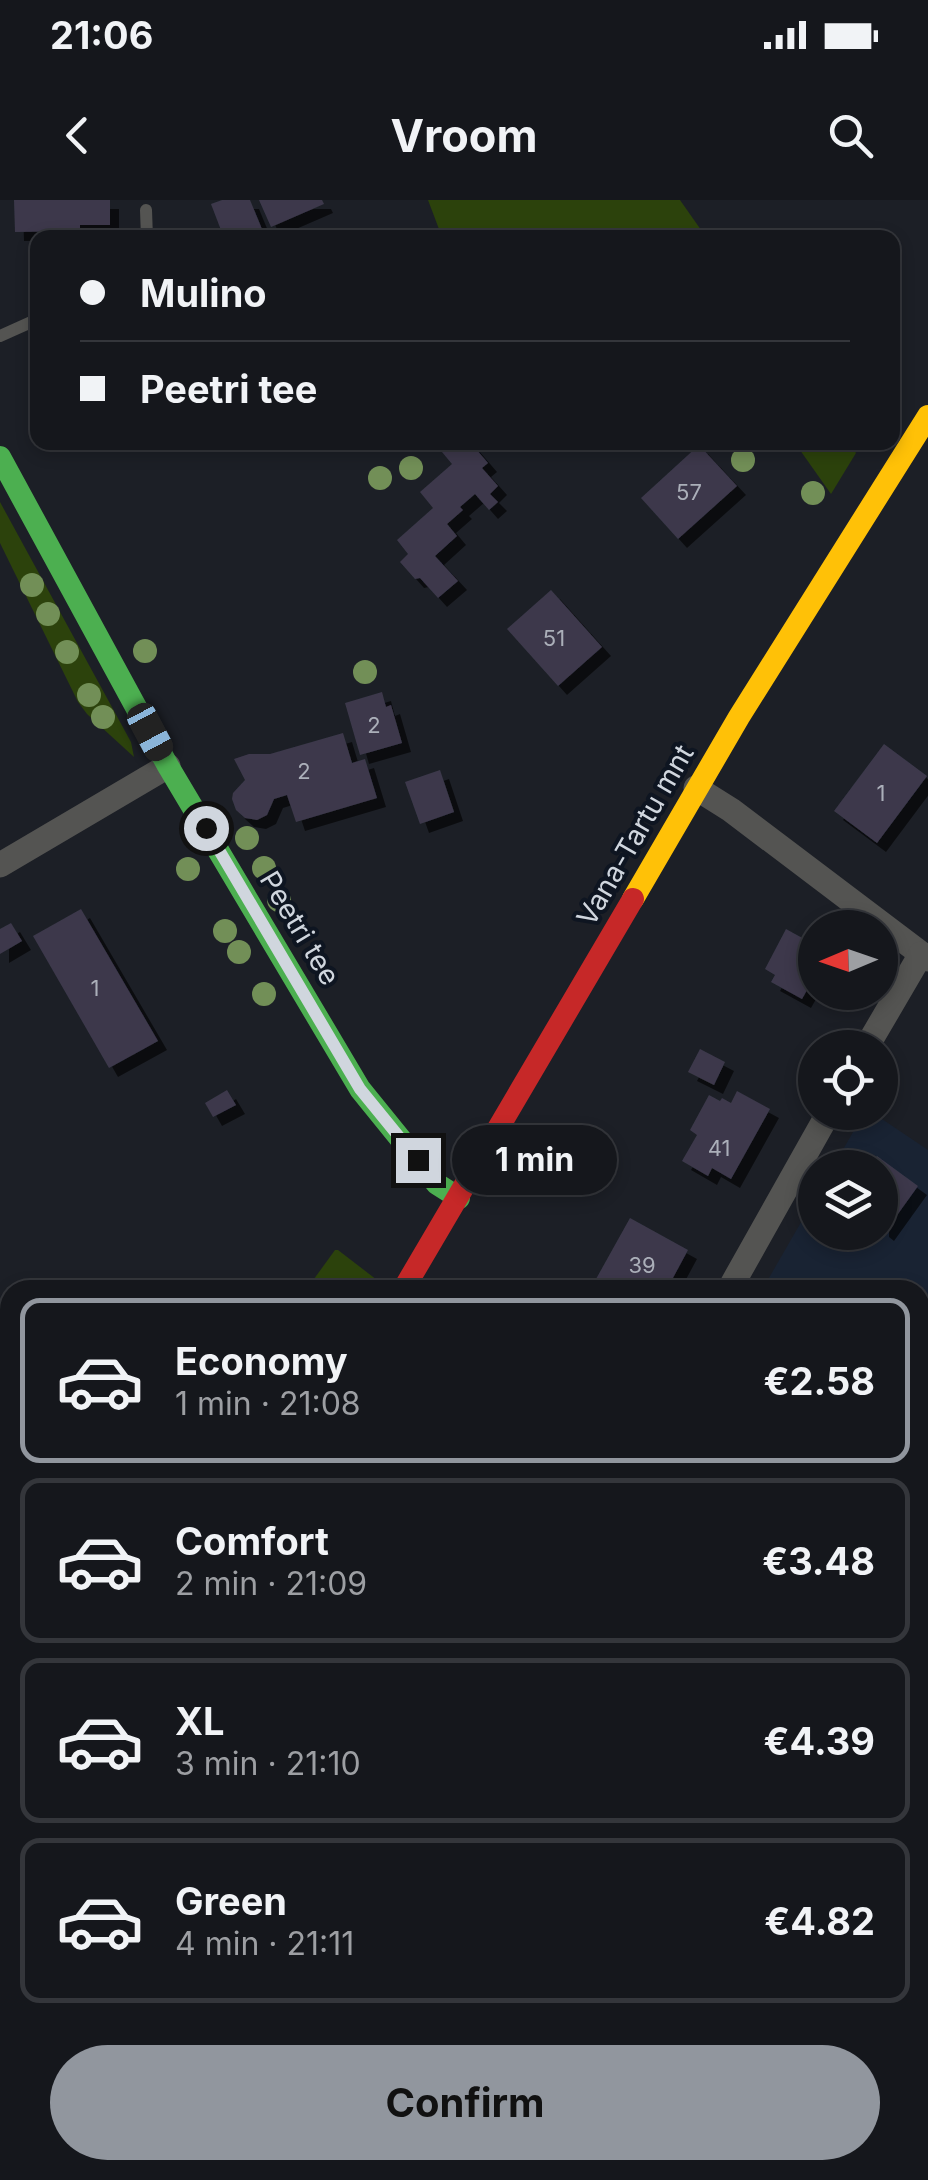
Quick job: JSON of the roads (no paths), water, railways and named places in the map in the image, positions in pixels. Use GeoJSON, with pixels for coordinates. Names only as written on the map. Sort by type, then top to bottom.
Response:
{"type":"FeatureCollection","features":[{"type":"Feature","properties":{"kind":"street","name":"Vana-Tartu mnt"},"geometry":{"type":"LineString","coordinates":[[409,1280],[696,788],[928,416]]}},
{"type":"Feature","properties":{"kind":"street","name":"Peetri tee"},"geometry":{"type":"LineString","coordinates":[[0,457],[168,766],[360,1089],[437,1184],[460,1198]]}},
{"type":"Feature","properties":{"kind":"street"},"geometry":{"type":"LineString","coordinates":[[0,865],[168,766]]}},
{"type":"Feature","properties":{"kind":"street"},"geometry":{"type":"LineString","coordinates":[[696,788],[924,956],[877,1030]]}},
{"type":"Feature","properties":{"kind":"street"},"geometry":{"type":"LineString","coordinates":[[735,1280],[819,1130]]}},
{"type":"Feature","properties":{"kind":"lane"},"geometry":{"type":"LineString","coordinates":[[146,210],[147,230]]}},
{"type":"Feature","properties":{"kind":"lane"},"geometry":{"type":"LineString","coordinates":[[0,336],[30,323]]}}]}
